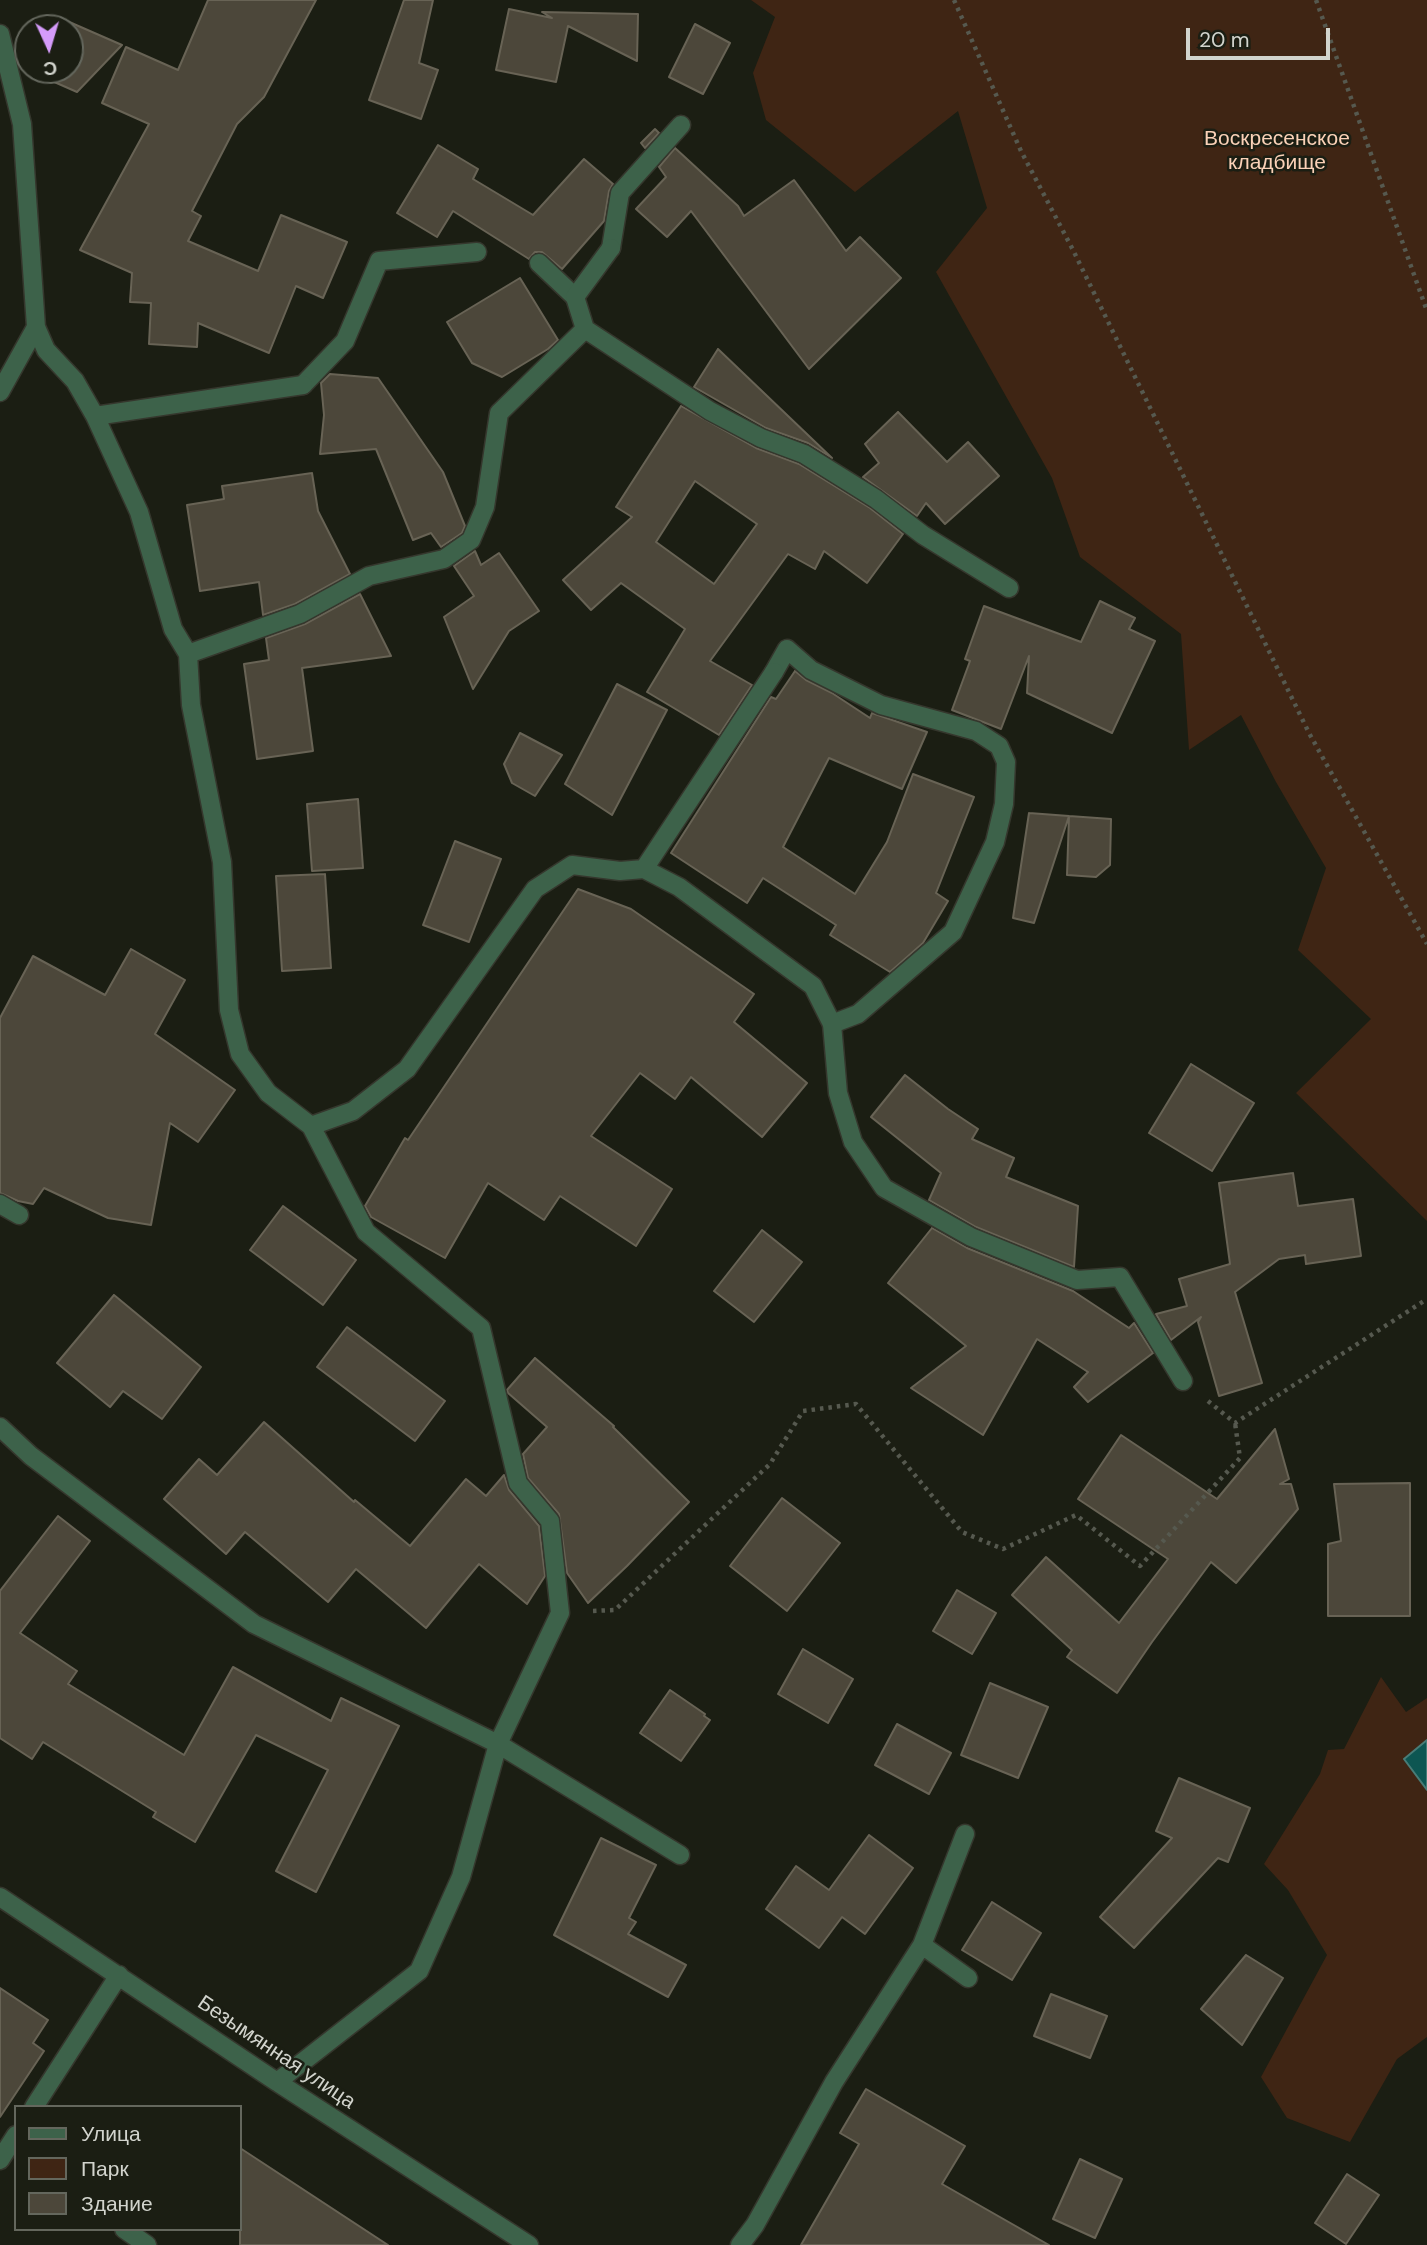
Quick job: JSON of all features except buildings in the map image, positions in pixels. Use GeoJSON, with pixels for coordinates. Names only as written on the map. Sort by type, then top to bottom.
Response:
{"type":"FeatureCollection","features":[{"type":"Feature","properties":{"kind":"street"},"geometry":{"type":"LineString","coordinates":[[0,34],[22,124],[36,327],[47,350],[75,380],[95,416],[139,512],[173,629],[188,654],[191,705],[222,862],[229,1010],[240,1054],[268,1093],[311,1126],[366,1232],[481,1328],[519,1483],[550,1521],[560,1613],[498,1744],[461,1877],[419,1971],[277,2082]]}},
{"type":"Feature","properties":{"kind":"street"},"geometry":{"type":"LineString","coordinates":[[575,297],[611,248],[620,193],[681,125]]}},
{"type":"Feature","properties":{"kind":"street"},"geometry":{"type":"LineString","coordinates":[[95,416],[303,385],[345,341],[379,261],[477,252]]}},
{"type":"Feature","properties":{"kind":"street"},"geometry":{"type":"LineString","coordinates":[[539,263],[575,297],[585,329],[710,411],[761,438],[804,454],[876,499],[923,535],[1009,588]]}},
{"type":"Feature","properties":{"kind":"street"},"geometry":{"type":"LineString","coordinates":[[0,392],[36,327]]}},
{"type":"Feature","properties":{"kind":"street"},"geometry":{"type":"LineString","coordinates":[[188,654],[300,614],[369,576],[444,559],[471,540],[485,507],[499,413],[585,329]]}},
{"type":"Feature","properties":{"kind":"street"},"geometry":{"type":"LineString","coordinates":[[645,869],[787,649],[811,670],[881,705],[976,731],[999,746],[1006,762],[1004,804],[995,842],[953,932],[858,1014],[832,1024]]}},
{"type":"Feature","properties":{"kind":"street"},"geometry":{"type":"LineString","coordinates":[[311,1126],[352,1111],[407,1069],[535,889],[572,864],[620,871],[645,869],[679,887],[813,986],[832,1024],[838,1093],[853,1142],[884,1188],[971,1237],[1077,1280],[1120,1277],[1183,1381]]}},
{"type":"Feature","properties":{"kind":"street"},"geometry":{"type":"LineString","coordinates":[[0,1204],[19,1215]]}},
{"type":"Feature","properties":{"kind":"street"},"geometry":{"type":"LineString","coordinates":[[0,1427],[31,1455],[254,1623],[498,1744],[680,1855]]}},
{"type":"Feature","properties":{"kind":"street"},"geometry":{"type":"LineString","coordinates":[[740,2245],[755,2225],[834,2082],[922,1945],[965,1834]]}},
{"type":"Feature","properties":{"kind":"street","name":"Безымянная улица"},"geometry":{"type":"LineString","coordinates":[[0,1897],[277,2082],[529,2245]]}},
{"type":"Feature","properties":{"kind":"street"},"geometry":{"type":"LineString","coordinates":[[922,1945],[968,1978]]}},
{"type":"Feature","properties":{"kind":"street"},"geometry":{"type":"LineString","coordinates":[[35,2105],[119,1975]]}},
{"type":"Feature","properties":{"kind":"street"},"geometry":{"type":"LineString","coordinates":[[127,2231],[147,2245]]}},
{"type":"Feature","properties":{"kind":"path"},"geometry":{"type":"LineString","coordinates":[[954,0],[1021,151],[1073,250],[1308,733],[1427,944]]}},
{"type":"Feature","properties":{"kind":"path"},"geometry":{"type":"LineString","coordinates":[[1316,0],[1427,311]]}},
{"type":"Feature","properties":{"kind":"path"},"geometry":{"type":"LineString","coordinates":[[1235,1423],[1427,1299]]}},
{"type":"Feature","properties":{"kind":"path"},"geometry":{"type":"LineString","coordinates":[[560,1613],[615,1610],[769,1464],[803,1411],[856,1404],[962,1532],[1003,1549],[1076,1515],[1140,1566],[1240,1458],[1235,1423],[1183,1381]]}},
{"type":"Feature","properties":{"kind":"green space","name":"Воскресенское кладбище"},"geometry":{"type":"Polygon","coordinates":[[[751,0],[1427,0],[1427,1221],[1296,1093],[1371,1019],[1298,950],[1326,868],[1241,715],[1189,750],[1181,634],[1080,557],[1052,478],[936,272],[987,208],[958,111],[855,192],[766,120],[753,73],[775,17],[751,0]]]}},
{"type":"Feature","properties":{"kind":"green space"},"geometry":{"type":"Polygon","coordinates":[[[1381,1677],[1406,1712],[1427,1698],[1427,2037],[1397,2059],[1350,2142],[1287,2118],[1261,2077],[1327,1955],[1288,1890],[1264,1864],[1320,1774],[1328,1750],[1344,1749],[1381,1677]]]}},
{"type":"Feature","properties":{"kind":"water"},"geometry":{"type":"Polygon","coordinates":[[[1427,1740],[1427,1790],[1404,1759],[1427,1740]]]}}]}
